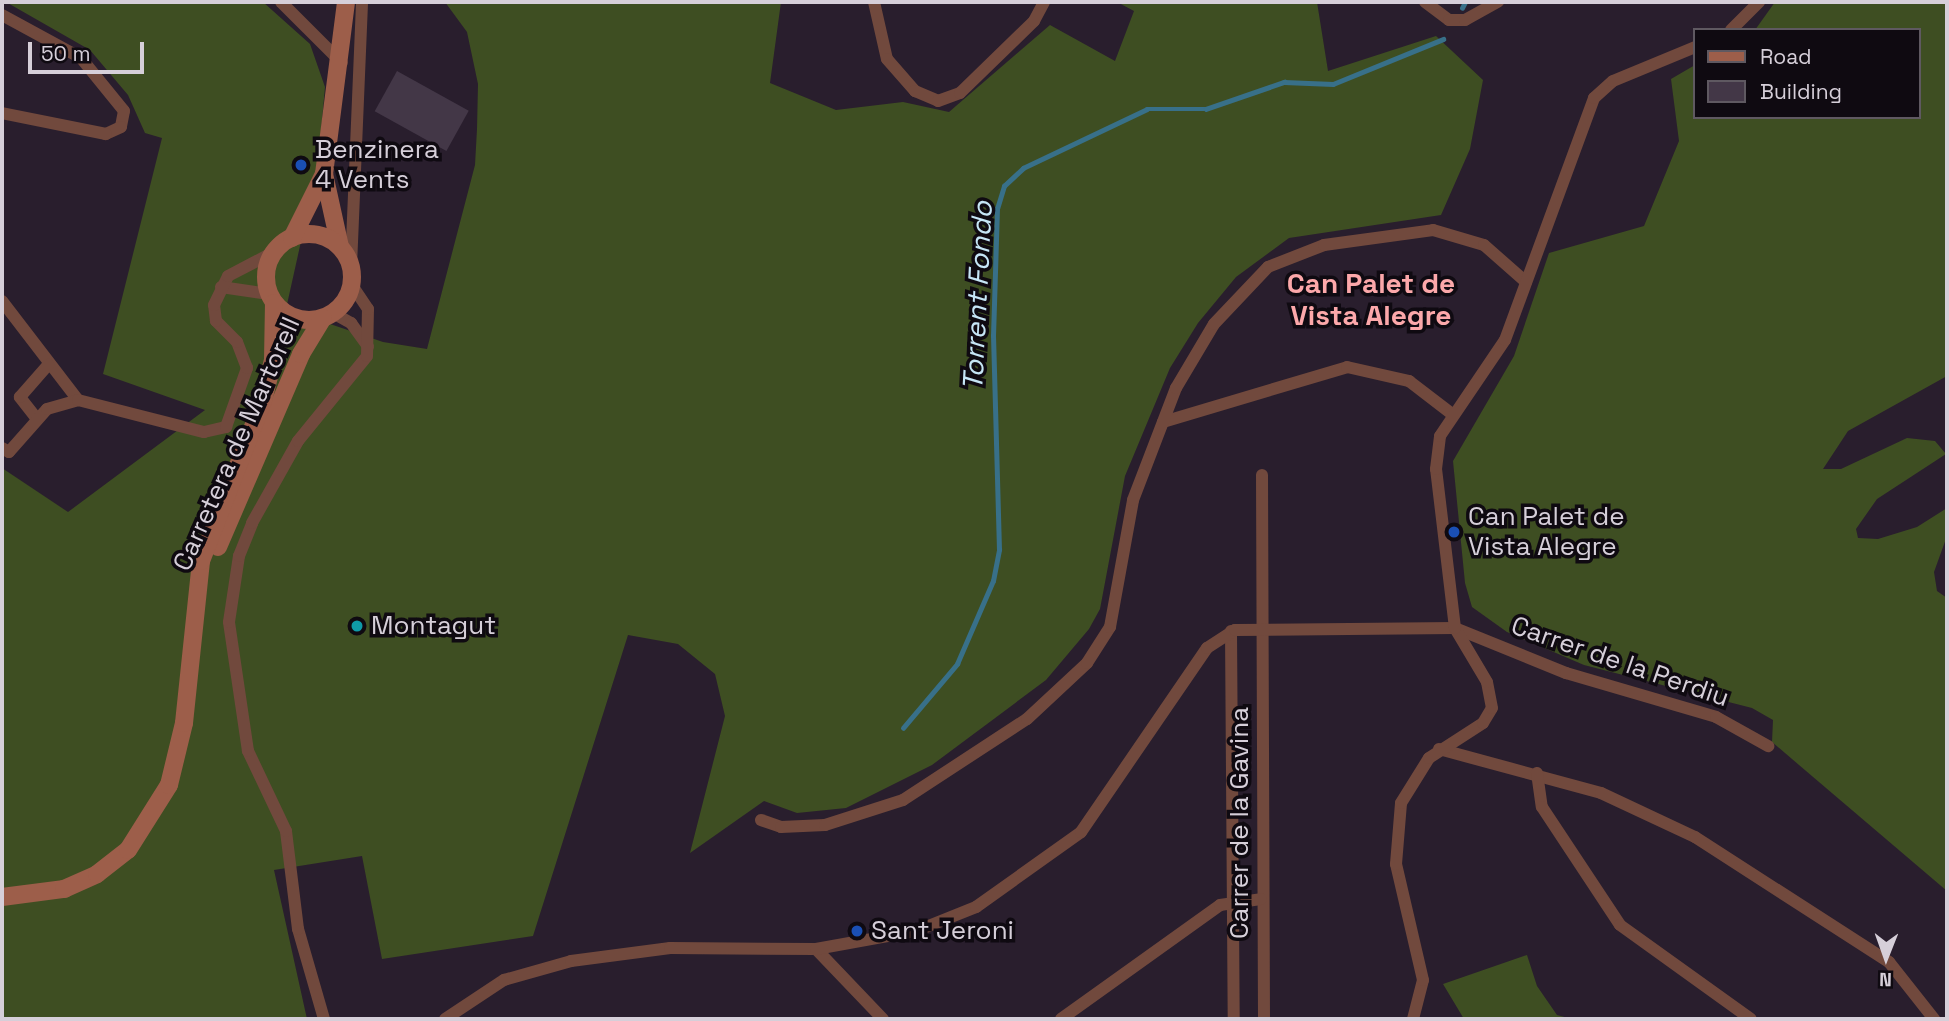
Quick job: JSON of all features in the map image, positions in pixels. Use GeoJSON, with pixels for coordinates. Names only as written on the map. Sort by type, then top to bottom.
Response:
{"type":"FeatureCollection","features":[{"type":"Feature","properties":{"kind":"main road"},"geometry":{"type":"LineString","coordinates":[[274,252],[292,238],[324,174],[342,63],[346,2]]}},
{"type":"Feature","properties":{"kind":"main road"},"geometry":{"type":"LineString","coordinates":[[324,174],[340,247],[351,266],[351,284]]}},
{"type":"Feature","properties":{"kind":"main road"},"geometry":{"type":"LineString","coordinates":[[292,238],[322,236],[340,247]]}},
{"type":"Feature","properties":{"kind":"main road","name":"Carretera de Martorell"},"geometry":{"type":"LineString","coordinates":[[2,897],[79,884],[115,862],[144,829],[177,762],[200,592],[201,561],[270,376],[272,299],[266,272],[274,252]]}},
{"type":"Feature","properties":{"kind":"main road","name":"Carretera de Martorell"},"geometry":{"type":"LineString","coordinates":[[200,592],[301,354],[351,284]]}},
{"type":"Feature","properties":{"kind":"main road","name":"Carretera de Martorell"},"geometry":{"type":"LineString","coordinates":[[272,299],[291,317],[328,315]]}},
{"type":"Feature","properties":{"kind":"street"},"geometry":{"type":"LineString","coordinates":[[281,2],[342,63]]}},
{"type":"Feature","properties":{"kind":"street"},"geometry":{"type":"LineString","coordinates":[[351,266],[362,2]]}},
{"type":"Feature","properties":{"kind":"street"},"geometry":{"type":"LineString","coordinates":[[874,2],[887,59],[915,91],[938,101],[960,93],[1034,21],[1044,2]]}},
{"type":"Feature","properties":{"kind":"street"},"geometry":{"type":"LineString","coordinates":[[1425,2],[1449,20],[1465,20],[1498,2]]}},
{"type":"Feature","properties":{"kind":"street"},"geometry":{"type":"LineString","coordinates":[[1733,28],[1759,2]]}},
{"type":"Feature","properties":{"kind":"street"},"geometry":{"type":"LineString","coordinates":[[2,15],[81,58],[124,111],[121,127],[106,134],[2,113]]}},
{"type":"Feature","properties":{"kind":"street"},"geometry":{"type":"LineString","coordinates":[[1413,1019],[1423,980],[1398,873],[1397,824],[1418,769],[1439,749],[1483,723],[1492,708],[1487,682],[1455,628],[1436,469],[1440,436],[1452,414],[1495,362],[1594,98],[1612,81],[1694,47]]}},
{"type":"Feature","properties":{"kind":"street"},"geometry":{"type":"LineString","coordinates":[[761,820],[781,827],[825,825],[903,800],[1027,719],[1087,663],[1110,627],[1133,500],[1163,422],[1214,324],[1268,267],[1296,252],[1452,231],[1484,245],[1526,282]]}},
{"type":"Feature","properties":{"kind":"street"},"geometry":{"type":"LineString","coordinates":[[2,448],[9,452],[37,419],[61,403],[78,400],[204,432],[226,427],[247,368],[237,342],[216,321],[221,286],[235,270],[274,252]]}},
{"type":"Feature","properties":{"kind":"street"},"geometry":{"type":"LineString","coordinates":[[324,1019],[298,929],[286,831],[248,751],[229,622],[239,556],[252,523],[298,441],[364,362],[368,346],[368,309],[351,284]]}},
{"type":"Feature","properties":{"kind":"street"},"geometry":{"type":"LineString","coordinates":[[221,286],[272,299]]}},
{"type":"Feature","properties":{"kind":"street"},"geometry":{"type":"LineString","coordinates":[[2,301],[18,314],[48,365],[78,400]]}},
{"type":"Feature","properties":{"kind":"street"},"geometry":{"type":"LineString","coordinates":[[328,315],[351,323],[368,346]]}},
{"type":"Feature","properties":{"kind":"street"},"geometry":{"type":"LineString","coordinates":[[37,419],[20,397],[48,365]]}},
{"type":"Feature","properties":{"kind":"street"},"geometry":{"type":"LineString","coordinates":[[1163,422],[1347,367],[1409,381],[1452,414]]}},
{"type":"Feature","properties":{"kind":"street","name":"Carrer de la Gavina"},"geometry":{"type":"LineString","coordinates":[[1262,475],[1261,900],[1264,1019]]}},
{"type":"Feature","properties":{"kind":"street"},"geometry":{"type":"LineString","coordinates":[[445,1019],[504,980],[571,961],[670,948],[816,949],[953,918],[1061,849],[1095,816],[1207,648],[1231,631],[1263,626],[1455,628]]}},
{"type":"Feature","properties":{"kind":"street","name":"Carrer de la Perdiu"},"geometry":{"type":"LineString","coordinates":[[1455,628],[1566,673],[1716,717],[1768,746]]}},
{"type":"Feature","properties":{"kind":"street","name":"Carrer de la Gavina"},"geometry":{"type":"LineString","coordinates":[[1231,631],[1234,1019]]}},
{"type":"Feature","properties":{"kind":"street"},"geometry":{"type":"LineString","coordinates":[[1439,749],[1537,774],[1643,811],[1754,872],[1889,962],[1934,1019]]}},
{"type":"Feature","properties":{"kind":"street"},"geometry":{"type":"LineString","coordinates":[[1537,774],[1542,807],[1620,925],[1751,1019]]}},
{"type":"Feature","properties":{"kind":"street"},"geometry":{"type":"LineString","coordinates":[[1061,1019],[1233,900],[1261,900]]}},
{"type":"Feature","properties":{"kind":"street"},"geometry":{"type":"LineString","coordinates":[[816,949],[883,1019]]}},
{"type":"Feature","properties":{"kind":"green space"},"geometry":{"type":"Polygon","coordinates":[[[6,2],[263,2],[310,44],[325,87],[318,165],[286,309],[383,342],[427,349],[475,165],[477,129],[478,84],[467,32],[445,2],[781,2],[770,83],[836,110],[903,102],[949,112],[1050,25],[1115,61],[1134,11],[1117,2],[1317,2],[1328,71],[1436,36],[1483,80],[1470,149],[1441,215],[1289,238],[1236,277],[1198,323],[1170,368],[1125,476],[1100,609],[1089,629],[1046,680],[932,765],[846,808],[797,813],[764,801],[690,853],[725,716],[715,674],[678,644],[628,635],[533,936],[382,959],[362,856],[274,870],[307,1019],[2,1019],[2,468],[68,512],[205,410],[103,374],[162,138],[145,133],[128,95],[90,50],[6,2]]]}},
{"type":"Feature","properties":{"kind":"green space"},"geometry":{"type":"Polygon","coordinates":[[[1775,2],[1947,2],[1947,376],[1848,431],[1823,469],[1841,469],[1907,438],[1935,441],[1946,454],[1877,499],[1856,529],[1858,538],[1878,539],[1917,527],[1947,508],[1947,536],[1934,572],[1937,591],[1947,598],[1947,891],[1772,742],[1773,720],[1752,708],[1584,665],[1507,632],[1472,607],[1465,583],[1453,461],[1514,356],[1549,253],[1644,226],[1679,141],[1671,79],[1694,66],[1694,119],[1921,119],[1921,28],[1756,28],[1775,2]]]}},
{"type":"Feature","properties":{"kind":"green space"},"geometry":{"type":"Polygon","coordinates":[[[1527,955],[1537,986],[1557,1015],[1572,1019],[1464,1019],[1443,984],[1527,955]]]}},
{"type":"Feature","properties":{"kind":"building"},"geometry":{"type":"Polygon","coordinates":[[[397,71],[469,111],[446,151],[375,111],[397,71]]]}},
{"type":"Feature","properties":{"kind":"waterway","name":"Torrent Fondo"},"geometry":{"type":"LineString","coordinates":[[1462,8],[1465,2]]}},
{"type":"Feature","properties":{"kind":"waterway","name":"Torrent Fondo"},"geometry":{"type":"LineString","coordinates":[[903,728],[957,664],[993,581],[999,550],[993,336],[997,209],[1004,186],[1023,168],[1147,109],[1206,109],[1284,82],[1333,84],[1443,39]]}},
{"type":"Feature","properties":{"kind":"place","name":"Benzinera 4 Vents"},"geometry":{"type":"Point","coordinates":[301,165]}},
{"type":"Feature","properties":{"kind":"place","name":"Can Palet de Vista Alegre"},"geometry":{"type":"Point","coordinates":[1454,532]}},
{"type":"Feature","properties":{"kind":"place","name":"Montagut"},"geometry":{"type":"Point","coordinates":[357,626]}},
{"type":"Feature","properties":{"kind":"place","name":"Sant Jeroni"},"geometry":{"type":"Point","coordinates":[857,931]}},
{"type":"Feature","properties":{"kind":"district","name":"Can Palet de Vista Alegre"},"geometry":{"type":"Point","coordinates":[1371,299]}}]}
